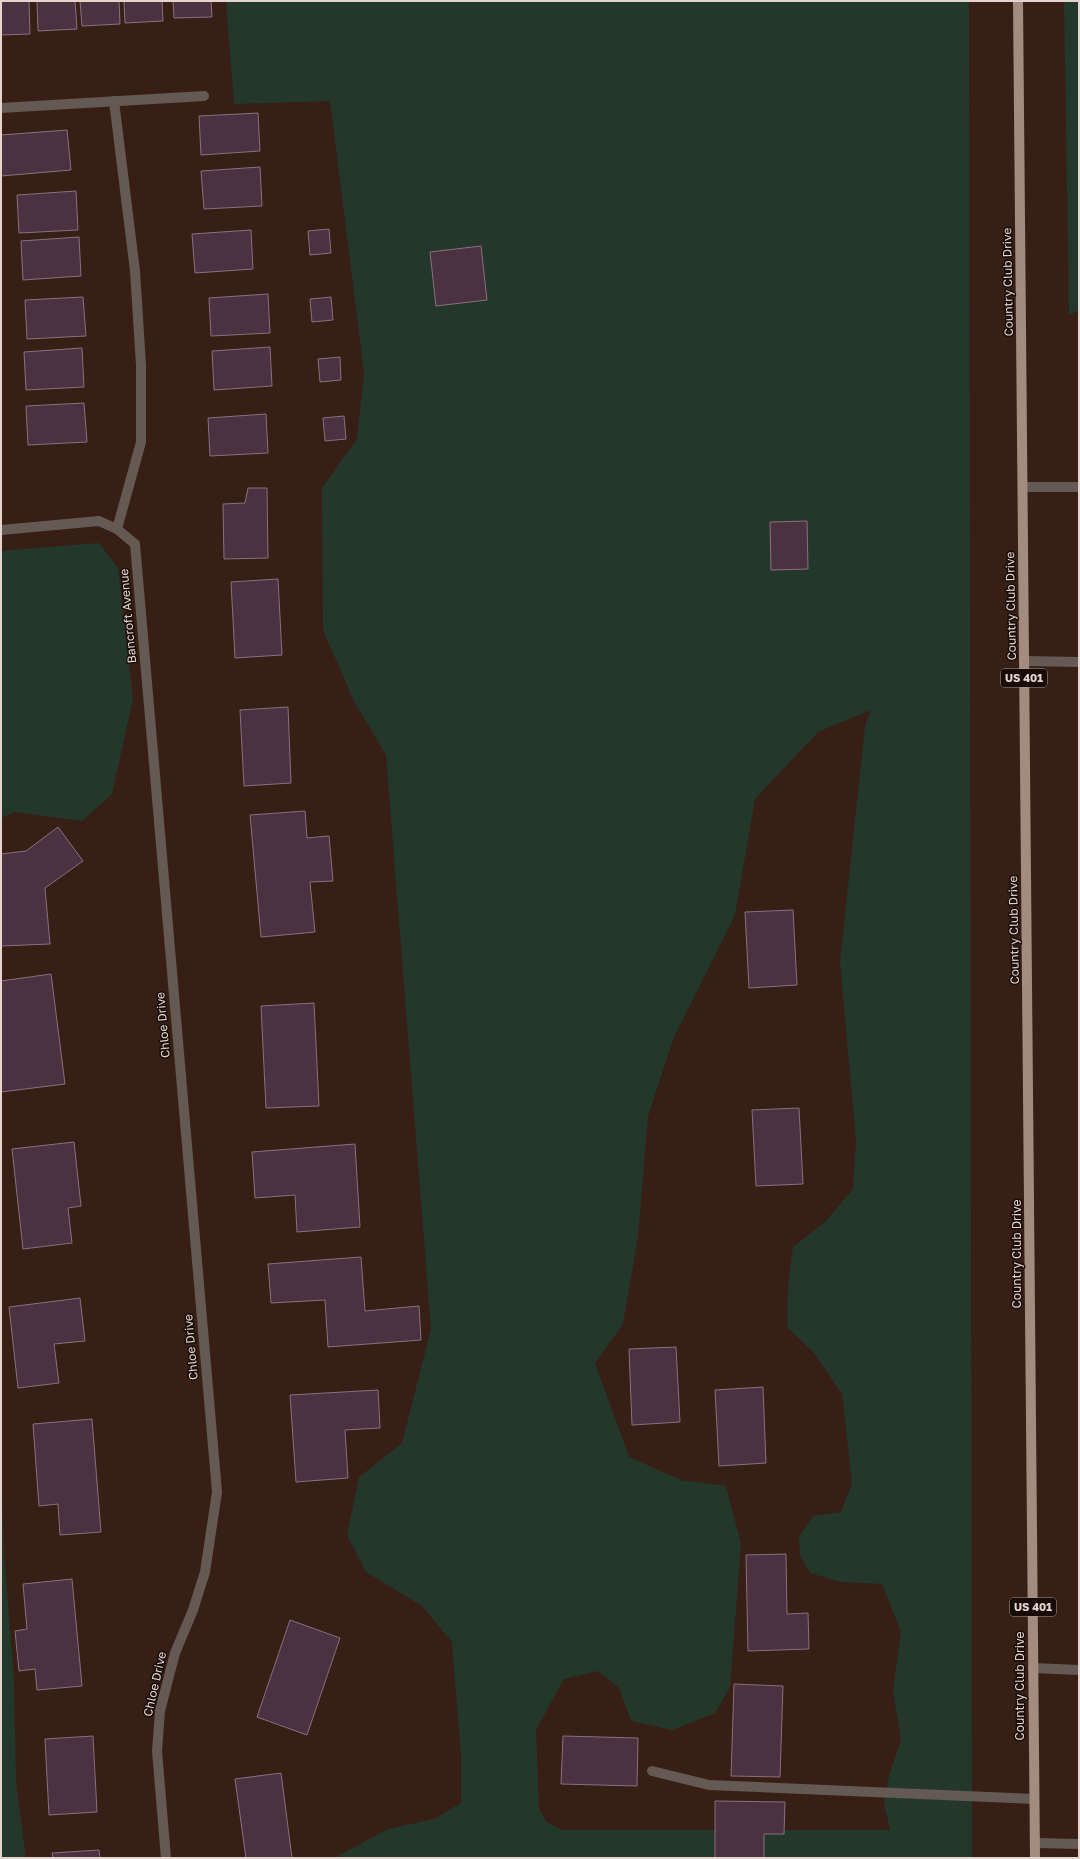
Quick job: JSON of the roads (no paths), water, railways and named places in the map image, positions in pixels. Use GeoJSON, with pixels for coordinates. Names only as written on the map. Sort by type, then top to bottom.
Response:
{"type":"FeatureCollection","features":[{"type":"Feature","properties":{"kind":"main road","name":"Country Club Drive"},"geometry":{"type":"LineString","coordinates":[[1018,1],[1035,1858]]}},
{"type":"Feature","properties":{"kind":"street"},"geometry":{"type":"LineString","coordinates":[[1,108],[204,96]]}},
{"type":"Feature","properties":{"kind":"street"},"geometry":{"type":"LineString","coordinates":[[114,101],[135,271],[141,364],[141,442],[116,529]]}},
{"type":"Feature","properties":{"kind":"street"},"geometry":{"type":"LineString","coordinates":[[1022,487],[1079,487]]}},
{"type":"Feature","properties":{"kind":"street","name":"Bancroft Avenue"},"geometry":{"type":"LineString","coordinates":[[1,530],[98,521],[116,529],[135,544],[158,827]]}},
{"type":"Feature","properties":{"kind":"street"},"geometry":{"type":"LineString","coordinates":[[1024,661],[1079,662]]}},
{"type":"Feature","properties":{"kind":"street","name":"Chloe Drive"},"geometry":{"type":"LineString","coordinates":[[158,827],[187,1138],[217,1492],[205,1572],[193,1610],[171,1666],[160,1711],[157,1751],[166,1858]]}},
{"type":"Feature","properties":{"kind":"street"},"geometry":{"type":"LineString","coordinates":[[1033,1668],[1079,1670]]}},
{"type":"Feature","properties":{"kind":"street"},"geometry":{"type":"LineString","coordinates":[[652,1771],[709,1785],[1034,1799]]}},
{"type":"Feature","properties":{"kind":"street"},"geometry":{"type":"LineString","coordinates":[[1034,1842],[1079,1844]]}}]}
